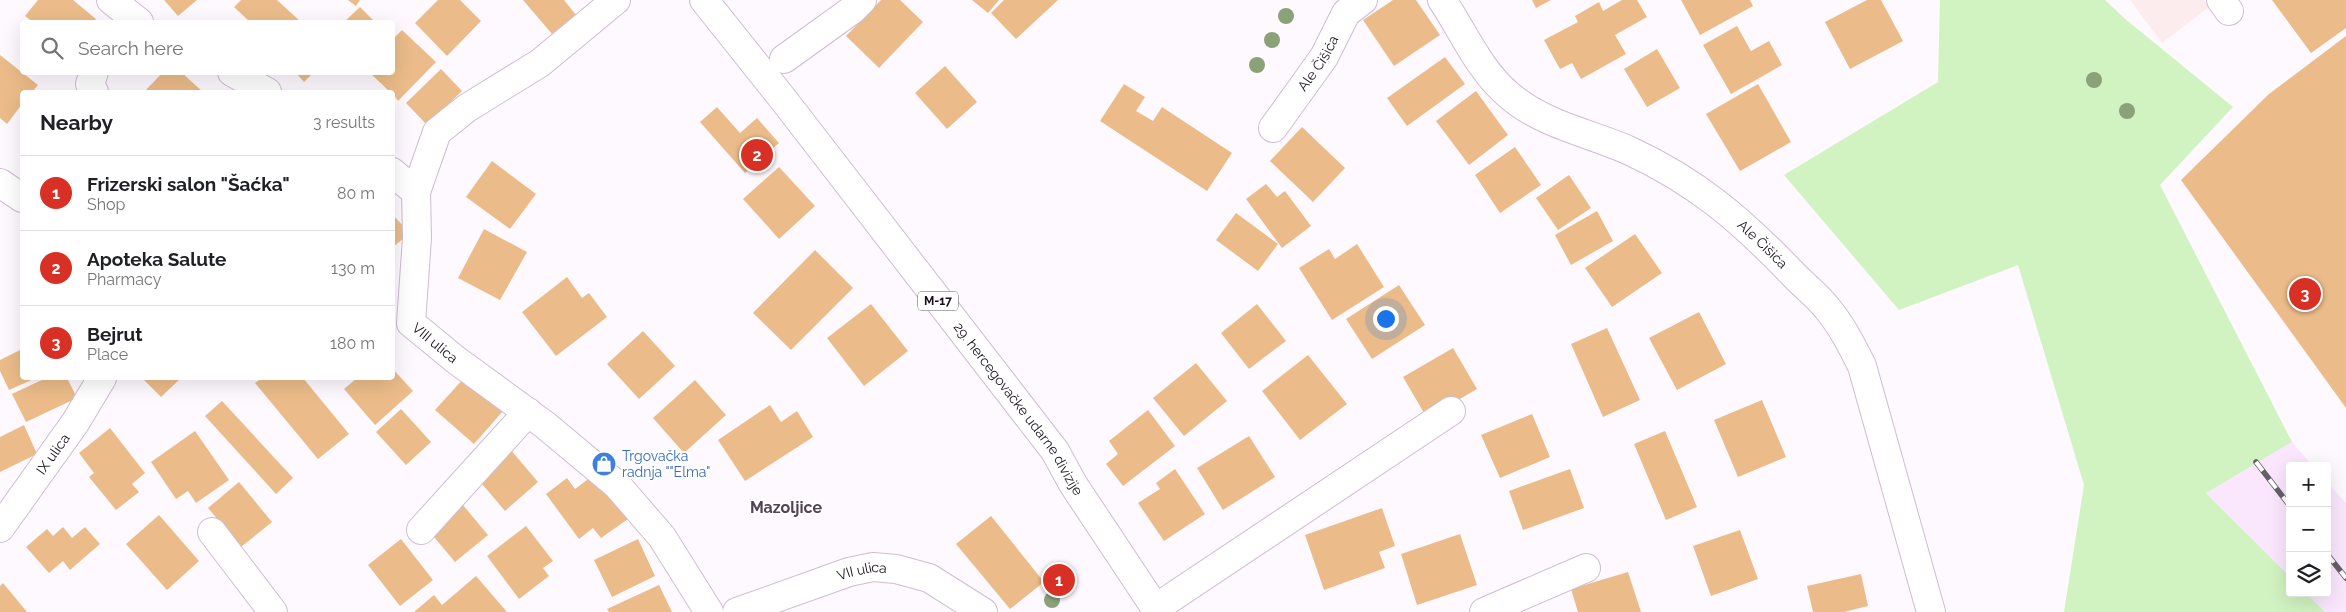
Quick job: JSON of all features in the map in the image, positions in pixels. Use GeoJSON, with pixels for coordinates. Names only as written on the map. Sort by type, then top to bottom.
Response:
{"type":"FeatureCollection","features":[{"type":"Feature","properties":{"kind":"street"},"geometry":{"type":"LineString","coordinates":[[111,0],[136,20]]}},
{"type":"Feature","properties":{"kind":"street","name":"VIII ulica"},"geometry":{"type":"LineString","coordinates":[[616,0],[540,62],[467,108],[437,132],[416,192],[417,238],[402,317],[595,464],[642,510],[662,536],[709,612]]}},
{"type":"Feature","properties":{"kind":"street","name":"29. hercegovačke udarne divizije"},"geometry":{"type":"LineString","coordinates":[[704,0],[789,107],[1055,452],[1073,484],[1157,610]]}},
{"type":"Feature","properties":{"kind":"street"},"geometry":{"type":"LineString","coordinates":[[784,59],[852,10],[862,0]]}},
{"type":"Feature","properties":{"kind":"street","name":"Ale Čišića"},"geometry":{"type":"LineString","coordinates":[[1273,128],[1324,56],[1346,13],[1362,0]]}},
{"type":"Feature","properties":{"kind":"street","name":"Ale Čišića"},"geometry":{"type":"LineString","coordinates":[[1442,0],[1488,72],[1509,96],[1547,120],[1629,150],[1679,176],[1720,203],[1759,238],[1827,308],[1850,341],[1862,366],[1931,612]]}},
{"type":"Feature","properties":{"kind":"street"},"geometry":{"type":"LineString","coordinates":[[93,75],[90,84],[93,90]]}},
{"type":"Feature","properties":{"kind":"street"},"geometry":{"type":"LineString","coordinates":[[237,75],[264,90]]}},
{"type":"Feature","properties":{"kind":"street"},"geometry":{"type":"LineString","coordinates":[[395,174],[416,192]]}},
{"type":"Feature","properties":{"kind":"street"},"geometry":{"type":"LineString","coordinates":[[0,184],[20,197]]}},
{"type":"Feature","properties":{"kind":"street","name":"IX ulica"},"geometry":{"type":"LineString","coordinates":[[0,528],[75,423],[101,380]]}},
{"type":"Feature","properties":{"kind":"street"},"geometry":{"type":"LineString","coordinates":[[1157,610],[1451,411]]}},
{"type":"Feature","properties":{"kind":"street"},"geometry":{"type":"LineString","coordinates":[[421,530],[528,412]]}},
{"type":"Feature","properties":{"kind":"street"},"geometry":{"type":"LineString","coordinates":[[212,532],[273,612]]}},
{"type":"Feature","properties":{"kind":"street","name":"VII ulica"},"geometry":{"type":"LineString","coordinates":[[737,612],[849,572],[873,567],[896,569],[930,578],[983,612]]}},
{"type":"Feature","properties":{"kind":"street"},"geometry":{"type":"LineString","coordinates":[[1484,612],[1586,568]]}},
{"type":"Feature","properties":{"kind":"shaded area"},"geometry":{"type":"Polygon","coordinates":[[[2130,0],[2204,0],[2209,7],[2162,43],[2130,0]]]}},
{"type":"Feature","properties":{"kind":"shaded area"},"geometry":{"type":"Polygon","coordinates":[[[2292,442],[2310,462],[2286,462],[2286,574],[2205,492],[2292,442]]]}},
{"type":"Feature","properties":{"kind":"shaded area"},"geometry":{"type":"Polygon","coordinates":[[[2331,486],[2346,503],[2346,612],[2323,612],[2309,597],[2331,597],[2331,486]]]}},
{"type":"Feature","properties":{"kind":"green space"},"geometry":{"type":"Polygon","coordinates":[[[1940,0],[2105,0],[2124,18],[2233,107],[2160,185],[2292,442],[2206,493],[2286,573],[2286,597],[2310,597],[2325,612],[2064,612],[2084,485],[2018,265],[1899,310],[1784,175],[1938,82],[1940,0]]]}},
{"type":"Feature","properties":{"kind":"building"},"geometry":{"type":"Polygon","coordinates":[[[38,0],[73,0],[96,19],[30,20],[25,16],[38,0]]]}},
{"type":"Feature","properties":{"kind":"building"},"geometry":{"type":"Polygon","coordinates":[[[164,0],[197,0],[178,16],[164,0]]]}},
{"type":"Feature","properties":{"kind":"building"},"geometry":{"type":"Polygon","coordinates":[[[241,0],[277,0],[299,20],[248,20],[234,7],[241,0]]]}},
{"type":"Feature","properties":{"kind":"building"},"geometry":{"type":"Polygon","coordinates":[[[348,0],[360,0],[356,6],[348,0]]]}},
{"type":"Feature","properties":{"kind":"building"},"geometry":{"type":"Polygon","coordinates":[[[438,0],[460,0],[481,21],[447,56],[415,23],[438,0]]]}},
{"type":"Feature","properties":{"kind":"building"},"geometry":{"type":"Polygon","coordinates":[[[523,0],[564,0],[576,15],[552,34],[523,0]]]}},
{"type":"Feature","properties":{"kind":"building"},"geometry":{"type":"Polygon","coordinates":[[[881,0],[900,0],[923,22],[879,68],[846,36],[881,0]]]}},
{"type":"Feature","properties":{"kind":"building"},"geometry":{"type":"Polygon","coordinates":[[[972,0],[999,0],[988,13],[972,0]]]}},
{"type":"Feature","properties":{"kind":"building"},"geometry":{"type":"Polygon","coordinates":[[[1004,0],[1058,0],[1016,39],[991,13],[1004,0]]]}},
{"type":"Feature","properties":{"kind":"building"},"geometry":{"type":"Polygon","coordinates":[[[1393,0],[1416,0],[1440,35],[1394,66],[1363,20],[1393,0]]]}},
{"type":"Feature","properties":{"kind":"building"},"geometry":{"type":"Polygon","coordinates":[[[1532,0],[1551,0],[1536,8],[1532,0]]]}},
{"type":"Feature","properties":{"kind":"building"},"geometry":{"type":"Polygon","coordinates":[[[1622,0],[1637,0],[1647,17],[1615,35],[1626,54],[1581,79],[1572,63],[1560,69],[1544,40],[1578,22],[1575,16],[1599,2],[1603,11],[1622,0]]]}},
{"type":"Feature","properties":{"kind":"building"},"geometry":{"type":"Polygon","coordinates":[[[1681,0],[1750,0],[1753,6],[1700,35],[1681,0]]]}},
{"type":"Feature","properties":{"kind":"building"},"geometry":{"type":"Polygon","coordinates":[[[1867,0],[1881,0],[1903,41],[1850,69],[1825,22],[1867,0]]]}},
{"type":"Feature","properties":{"kind":"building"},"geometry":{"type":"Polygon","coordinates":[[[2272,0],[2346,0],[2346,28],[2311,53],[2272,0]]]}},
{"type":"Feature","properties":{"kind":"building"},"geometry":{"type":"Polygon","coordinates":[[[360,7],[373,20],[346,20],[360,7]]]}},
{"type":"Feature","properties":{"kind":"building"},"geometry":{"type":"Polygon","coordinates":[[[1737,26],[1751,51],[1769,41],[1782,65],[1731,94],[1703,45],[1737,26]]]}},
{"type":"Feature","properties":{"kind":"building"},"geometry":{"type":"Polygon","coordinates":[[[402,30],[436,62],[398,101],[395,96],[395,90],[388,90],[372,75],[395,75],[395,37],[402,30]]]}},
{"type":"Feature","properties":{"kind":"building"},"geometry":{"type":"Polygon","coordinates":[[[2346,36],[2346,408],[2181,180],[2269,94],[2346,36]]]}},
{"type":"Feature","properties":{"kind":"building"},"geometry":{"type":"Polygon","coordinates":[[[1657,49],[1680,88],[1647,107],[1624,69],[1657,49]]]}},
{"type":"Feature","properties":{"kind":"building"},"geometry":{"type":"Polygon","coordinates":[[[0,55],[20,71],[20,75],[25,75],[38,85],[34,90],[20,90],[20,107],[7,124],[0,118],[0,55]]]}},
{"type":"Feature","properties":{"kind":"building"},"geometry":{"type":"Polygon","coordinates":[[[1445,57],[1465,84],[1407,126],[1387,98],[1445,57]]]}},
{"type":"Feature","properties":{"kind":"building"},"geometry":{"type":"Polygon","coordinates":[[[945,66],[977,102],[947,129],[915,93],[945,66]]]}},
{"type":"Feature","properties":{"kind":"building"},"geometry":{"type":"Polygon","coordinates":[[[441,69],[462,91],[427,125],[406,103],[441,69]]]}},
{"type":"Feature","properties":{"kind":"building"},"geometry":{"type":"Polygon","coordinates":[[[160,75],[184,75],[201,90],[146,90],[160,75]]]}},
{"type":"Feature","properties":{"kind":"building"},"geometry":{"type":"Polygon","coordinates":[[[298,75],[311,75],[304,82],[298,75]]]}},
{"type":"Feature","properties":{"kind":"building"},"geometry":{"type":"Polygon","coordinates":[[[1124,84],[1145,97],[1136,111],[1153,121],[1162,107],[1232,153],[1207,191],[1100,121],[1124,84]]]}},
{"type":"Feature","properties":{"kind":"building"},"geometry":{"type":"Polygon","coordinates":[[[1758,84],[1791,142],[1740,171],[1706,114],[1758,84]]]}},
{"type":"Feature","properties":{"kind":"building"},"geometry":{"type":"Polygon","coordinates":[[[1476,91],[1508,135],[1469,165],[1436,121],[1476,91]]]}},
{"type":"Feature","properties":{"kind":"building"},"geometry":{"type":"Polygon","coordinates":[[[717,107],[740,133],[757,118],[779,143],[745,173],[700,122],[717,107]]]}},
{"type":"Feature","properties":{"kind":"building"},"geometry":{"type":"Polygon","coordinates":[[[1302,127],[1345,168],[1313,202],[1270,161],[1302,127]]]}},
{"type":"Feature","properties":{"kind":"building"},"geometry":{"type":"Polygon","coordinates":[[[1515,147],[1541,185],[1500,213],[1475,175],[1515,147]]]}},
{"type":"Feature","properties":{"kind":"building"},"geometry":{"type":"Polygon","coordinates":[[[492,161],[536,194],[510,229],[466,197],[492,161]]]}},
{"type":"Feature","properties":{"kind":"building"},"geometry":{"type":"Polygon","coordinates":[[[779,167],[815,206],[779,239],[743,199],[779,167]]]}},
{"type":"Feature","properties":{"kind":"building"},"geometry":{"type":"Polygon","coordinates":[[[1569,175],[1591,208],[1558,230],[1536,198],[1569,175]]]}},
{"type":"Feature","properties":{"kind":"building"},"geometry":{"type":"Polygon","coordinates":[[[1266,184],[1277,197],[1285,191],[1311,226],[1282,248],[1246,199],[1266,184]]]}},
{"type":"Feature","properties":{"kind":"building"},"geometry":{"type":"Polygon","coordinates":[[[1597,211],[1613,241],[1571,265],[1555,235],[1597,211]]]}},
{"type":"Feature","properties":{"kind":"building"},"geometry":{"type":"Polygon","coordinates":[[[1236,213],[1278,244],[1258,271],[1216,240],[1236,213]]]}},
{"type":"Feature","properties":{"kind":"building"},"geometry":{"type":"Polygon","coordinates":[[[395,217],[410,233],[395,246],[395,217]]]}},
{"type":"Feature","properties":{"kind":"building"},"geometry":{"type":"Polygon","coordinates":[[[484,229],[527,252],[500,300],[458,278],[484,229]]]}},
{"type":"Feature","properties":{"kind":"building"},"geometry":{"type":"Polygon","coordinates":[[[1635,234],[1662,273],[1612,307],[1585,268],[1635,234]]]}},
{"type":"Feature","properties":{"kind":"building"},"geometry":{"type":"Polygon","coordinates":[[[1357,244],[1384,287],[1332,320],[1299,268],[1329,249],[1335,259],[1357,244]]]}},
{"type":"Feature","properties":{"kind":"building"},"geometry":{"type":"Polygon","coordinates":[[[815,250],[853,288],[791,350],[753,313],[815,250]]]}},
{"type":"Feature","properties":{"kind":"building"},"geometry":{"type":"Polygon","coordinates":[[[567,277],[582,298],[589,293],[607,317],[556,356],[522,312],[567,277]]]}},
{"type":"Feature","properties":{"kind":"building"},"geometry":{"type":"Polygon","coordinates":[[[1399,285],[1425,325],[1372,359],[1346,319],[1399,285]]]}},
{"type":"Feature","properties":{"kind":"building"},"geometry":{"type":"Polygon","coordinates":[[[871,304],[908,351],[864,386],[827,338],[871,304]]]}},
{"type":"Feature","properties":{"kind":"building"},"geometry":{"type":"Polygon","coordinates":[[[1257,304],[1286,341],[1249,369],[1221,333],[1257,304]]]}},
{"type":"Feature","properties":{"kind":"building"},"geometry":{"type":"Polygon","coordinates":[[[1699,312],[1726,364],[1677,390],[1649,338],[1699,312]]]}},
{"type":"Feature","properties":{"kind":"building"},"geometry":{"type":"Polygon","coordinates":[[[1607,328],[1640,400],[1603,417],[1571,344],[1607,328]]]}},
{"type":"Feature","properties":{"kind":"building"},"geometry":{"type":"Polygon","coordinates":[[[643,331],[675,366],[639,399],[607,364],[643,331]]]}},
{"type":"Feature","properties":{"kind":"building"},"geometry":{"type":"Polygon","coordinates":[[[1453,348],[1477,389],[1427,418],[1403,377],[1453,348]]]}},
{"type":"Feature","properties":{"kind":"building"},"geometry":{"type":"Polygon","coordinates":[[[20,350],[20,380],[32,380],[9,390],[0,371],[0,360],[20,350]]]}},
{"type":"Feature","properties":{"kind":"building"},"geometry":{"type":"Polygon","coordinates":[[[1308,355],[1347,404],[1300,440],[1262,391],[1308,355]]]}},
{"type":"Feature","properties":{"kind":"building"},"geometry":{"type":"Polygon","coordinates":[[[1196,363],[1227,401],[1184,436],[1153,398],[1196,363]]]}},
{"type":"Feature","properties":{"kind":"building"},"geometry":{"type":"Polygon","coordinates":[[[395,371],[413,391],[375,425],[344,389],[355,380],[395,380],[395,371]]]}},
{"type":"Feature","properties":{"kind":"building"},"geometry":{"type":"Polygon","coordinates":[[[465,377],[503,411],[474,444],[435,410],[465,377]]]}},
{"type":"Feature","properties":{"kind":"building"},"geometry":{"type":"Polygon","coordinates":[[[42,380],[68,380],[77,398],[26,422],[12,394],[42,380]]]}},
{"type":"Feature","properties":{"kind":"building"},"geometry":{"type":"Polygon","coordinates":[[[144,380],[179,380],[161,397],[144,380]]]}},
{"type":"Feature","properties":{"kind":"building"},"geometry":{"type":"Polygon","coordinates":[[[259,380],[305,380],[349,434],[318,459],[255,383],[259,380]]]}},
{"type":"Feature","properties":{"kind":"building"},"geometry":{"type":"Polygon","coordinates":[[[695,380],[726,415],[684,453],[653,418],[695,380]]]}},
{"type":"Feature","properties":{"kind":"building"},"geometry":{"type":"Polygon","coordinates":[[[1762,400],[1786,457],[1738,477],[1714,420],[1762,400]]]}},
{"type":"Feature","properties":{"kind":"building"},"geometry":{"type":"Polygon","coordinates":[[[222,401],[293,478],[276,494],[205,416],[222,401]]]}},
{"type":"Feature","properties":{"kind":"building"},"geometry":{"type":"Polygon","coordinates":[[[770,405],[781,422],[797,411],[813,437],[745,481],[718,440],[770,405]]]}},
{"type":"Feature","properties":{"kind":"building"},"geometry":{"type":"Polygon","coordinates":[[[401,409],[431,442],[406,465],[376,432],[401,409]]]}},
{"type":"Feature","properties":{"kind":"building"},"geometry":{"type":"Polygon","coordinates":[[[1148,410],[1175,446],[1123,486],[1106,464],[1118,454],[1109,441],[1148,410]]]}},
{"type":"Feature","properties":{"kind":"building"},"geometry":{"type":"Polygon","coordinates":[[[1532,414],[1550,457],[1500,478],[1481,435],[1532,414]]]}},
{"type":"Feature","properties":{"kind":"building"},"geometry":{"type":"Polygon","coordinates":[[[24,425],[37,454],[0,472],[0,437],[24,425]]]}},
{"type":"Feature","properties":{"kind":"building"},"geometry":{"type":"Polygon","coordinates":[[[110,428],[145,473],[132,484],[139,492],[116,510],[89,477],[94,473],[79,453],[110,428]]]}},
{"type":"Feature","properties":{"kind":"building"},"geometry":{"type":"Polygon","coordinates":[[[195,431],[229,480],[196,503],[188,491],[176,499],[151,462],[195,431]]]}},
{"type":"Feature","properties":{"kind":"building"},"geometry":{"type":"Polygon","coordinates":[[[1665,431],[1697,507],[1666,520],[1634,444],[1665,431]]]}},
{"type":"Feature","properties":{"kind":"building"},"geometry":{"type":"Polygon","coordinates":[[[1249,436],[1275,477],[1223,510],[1197,468],[1249,436]]]}},
{"type":"Feature","properties":{"kind":"building"},"geometry":{"type":"Polygon","coordinates":[[[510,449],[538,482],[505,511],[477,478],[510,449]]]}},
{"type":"Feature","properties":{"kind":"building"},"geometry":{"type":"Polygon","coordinates":[[[1175,469],[1205,514],[1164,541],[1138,503],[1160,489],[1156,483],[1175,469]]]}},
{"type":"Feature","properties":{"kind":"building"},"geometry":{"type":"Polygon","coordinates":[[[1570,469],[1584,508],[1523,530],[1509,491],[1570,469]]]}},
{"type":"Feature","properties":{"kind":"building"},"geometry":{"type":"Polygon","coordinates":[[[595,474],[628,519],[601,538],[593,528],[579,539],[546,494],[567,478],[575,489],[595,474]]]}},
{"type":"Feature","properties":{"kind":"building"},"geometry":{"type":"Polygon","coordinates":[[[239,482],[272,522],[241,547],[208,508],[239,482]]]}},
{"type":"Feature","properties":{"kind":"building"},"geometry":{"type":"Polygon","coordinates":[[[462,504],[488,535],[455,562],[429,531],[462,504]]]}},
{"type":"Feature","properties":{"kind":"building"},"geometry":{"type":"Polygon","coordinates":[[[1382,508],[1395,546],[1379,552],[1385,568],[1324,590],[1305,535],[1382,508]]]}},
{"type":"Feature","properties":{"kind":"building"},"geometry":{"type":"Polygon","coordinates":[[[159,515],[199,561],[167,590],[126,544],[159,515]]]}},
{"type":"Feature","properties":{"kind":"building"},"geometry":{"type":"Polygon","coordinates":[[[991,516],[1044,582],[1010,609],[956,544],[991,516]]]}},
{"type":"Feature","properties":{"kind":"building"},"geometry":{"type":"Polygon","coordinates":[[[526,526],[553,561],[543,568],[549,576],[519,599],[487,556],[526,526]]]}},
{"type":"Feature","properties":{"kind":"building"},"geometry":{"type":"Polygon","coordinates":[[[63,527],[72,538],[85,527],[100,544],[70,570],[63,561],[49,573],[26,547],[47,529],[53,536],[63,527]]]}},
{"type":"Feature","properties":{"kind":"building"},"geometry":{"type":"Polygon","coordinates":[[[1740,530],[1758,579],[1711,596],[1693,546],[1740,530]]]}},
{"type":"Feature","properties":{"kind":"building"},"geometry":{"type":"Polygon","coordinates":[[[1460,534],[1477,585],[1417,605],[1401,554],[1460,534]]]}},
{"type":"Feature","properties":{"kind":"building"},"geometry":{"type":"Polygon","coordinates":[[[401,539],[433,580],[400,606],[368,565],[401,539]]]}},
{"type":"Feature","properties":{"kind":"building"},"geometry":{"type":"Polygon","coordinates":[[[638,539],[655,576],[612,597],[594,560],[638,539]]]}},
{"type":"Feature","properties":{"kind":"building"},"geometry":{"type":"Polygon","coordinates":[[[1628,572],[1641,612],[1578,612],[1571,589],[1628,572]]]}},
{"type":"Feature","properties":{"kind":"building"},"geometry":{"type":"Polygon","coordinates":[[[1861,574],[1868,606],[1844,612],[1813,612],[1807,586],[1861,574]]]}},
{"type":"Feature","properties":{"kind":"building"},"geometry":{"type":"Polygon","coordinates":[[[476,576],[507,612],[414,612],[434,595],[442,605],[476,576]]]}},
{"type":"Feature","properties":{"kind":"building"},"geometry":{"type":"Polygon","coordinates":[[[3,583],[27,612],[0,612],[0,586],[3,583]]]}},
{"type":"Feature","properties":{"kind":"building"},"geometry":{"type":"Polygon","coordinates":[[[659,585],[672,612],[609,612],[607,609],[659,585]]]}},
{"type":"Feature","properties":{"kind":"railway"},"geometry":{"type":"LineString","coordinates":[[2256,462],[2286,501]]}},
{"type":"Feature","properties":{"kind":"railway"},"geometry":{"type":"LineString","coordinates":[[2331,559],[2346,578]]}},
{"type":"Feature","properties":{"kind":"place","name":"Apoteka Salute"},"geometry":{"type":"Point","coordinates":[757,155]}},
{"type":"Feature","properties":{"kind":"place","name":"Bejrut"},"geometry":{"type":"Point","coordinates":[2305,294]}},
{"type":"Feature","properties":{"kind":"place","name":"Trgovačka radnja \"\"Elma\""},"geometry":{"type":"Point","coordinates":[604,464]}},
{"type":"Feature","properties":{"kind":"place","name":"Frizerski salon \"Šaćka\""},"geometry":{"type":"Point","coordinates":[1059,580]}},
{"type":"Feature","properties":{"kind":"district","name":"Mazoljice"},"geometry":{"type":"Point","coordinates":[786,507]}}]}
